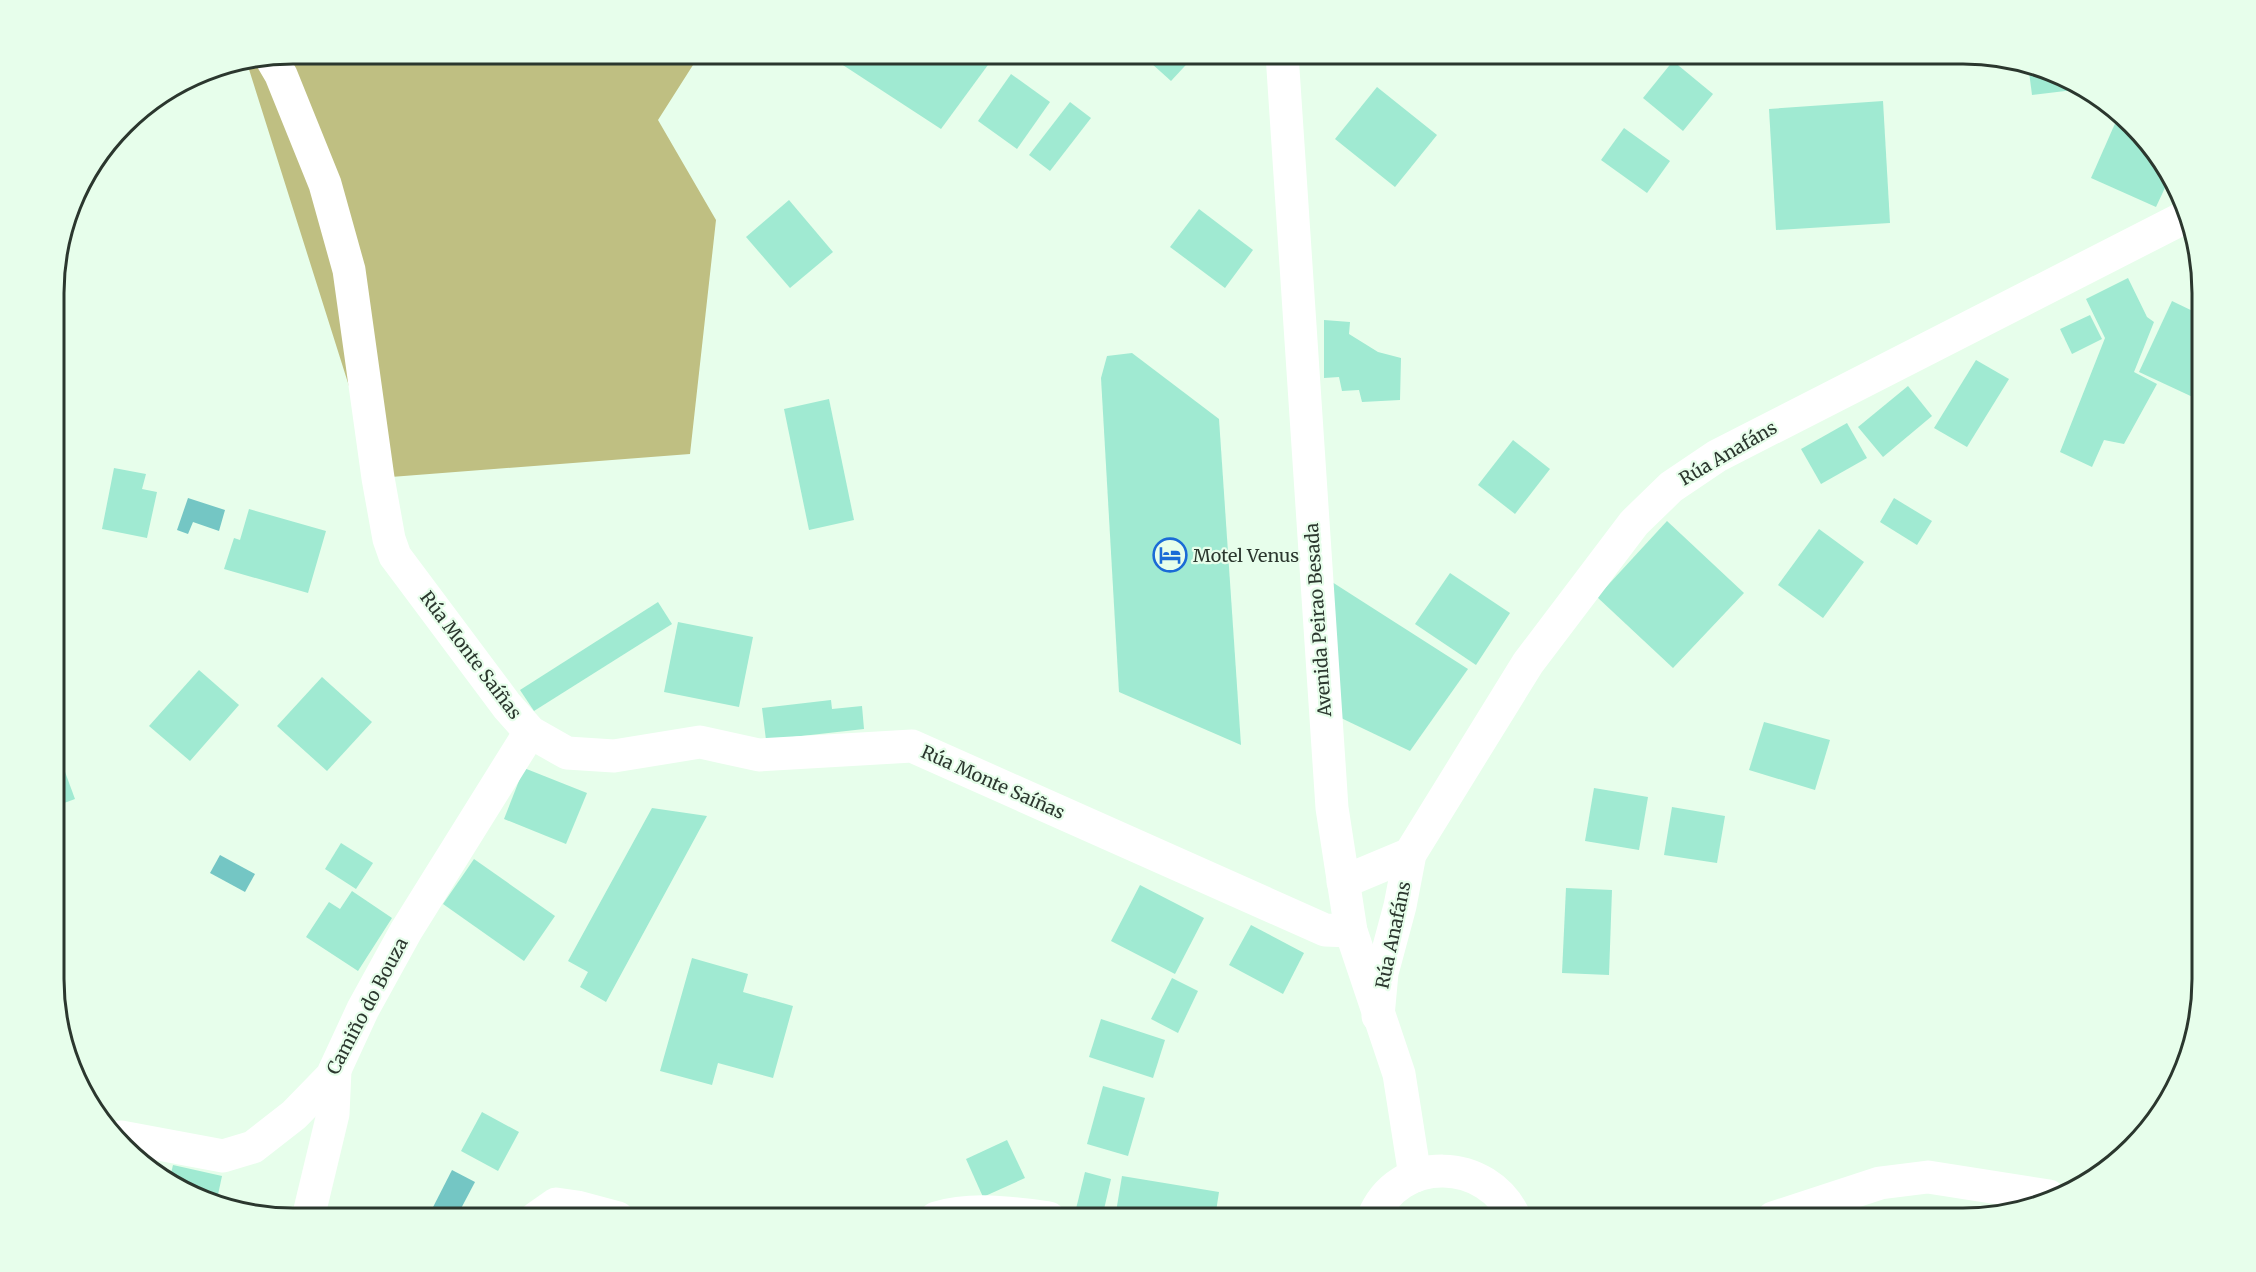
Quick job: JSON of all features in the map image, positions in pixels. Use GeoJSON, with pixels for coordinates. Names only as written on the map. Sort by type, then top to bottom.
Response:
{"type":"FeatureCollection","features":[{"type":"Feature","properties":{"kind":"street","name":"Avenida Peirao Besada"},"geometry":{"type":"LineString","coordinates":[[1283,64],[1332,808],[1351,931],[1378,1016],[1400,1074],[1414,1176]]}},
{"type":"Feature","properties":{"kind":"street","name":"Rúa Monte Saíñas"},"geometry":{"type":"LineString","coordinates":[[275,65],[325,184],[349,270],[378,478],[389,538],[395,556],[507,706],[530,732],[567,753],[614,756],[700,742],[759,754],[912,746],[1325,930],[1351,931]]}},
{"type":"Feature","properties":{"kind":"street","name":"Rúa Anafáns"},"geometry":{"type":"LineString","coordinates":[[1378,1016],[1382,973],[1400,906],[1410,854],[1528,663],[1634,523],[1671,487],[1716,456],[2179,220]]}},
{"type":"Feature","properties":{"kind":"street","name":"Camiño do Bouza"},"geometry":{"type":"LineString","coordinates":[[129,1138],[223,1156],[253,1147],[294,1115],[332,1076],[363,1009],[406,931],[530,732]]}},
{"type":"Feature","properties":{"kind":"street","name":"Rúa Anafáns"},"geometry":{"type":"LineString","coordinates":[[1343,882],[1410,854]]}},
{"type":"Feature","properties":{"kind":"street"},"geometry":{"type":"LineString","coordinates":[[310,1208],[333,1114],[335,1070]]}},
{"type":"Feature","properties":{"kind":"street"},"geometry":{"type":"LineString","coordinates":[[1377,1208],[1393,1189],[1414,1176],[1441,1170],[1467,1173],[1491,1185],[1511,1208]]}},
{"type":"Feature","properties":{"kind":"street"},"geometry":{"type":"LineString","coordinates":[[1804,1208],[1880,1183],[1928,1177],[2038,1194]]}},
{"type":"Feature","properties":{"kind":"street"},"geometry":{"type":"LineString","coordinates":[[550,1208],[556,1204],[581,1208]]}},
{"type":"Feature","properties":{"kind":"green space"},"geometry":{"type":"Polygon","coordinates":[[[293,64],[694,64],[658,120],[716,220],[690,454],[378,478],[249,69],[293,64]]]}},
{"type":"Feature","properties":{"kind":"water"},"geometry":{"type":"Polygon","coordinates":[[[188,498],[225,510],[219,531],[193,522],[188,534],[177,530],[188,498]]]}},
{"type":"Feature","properties":{"kind":"water"},"geometry":{"type":"Polygon","coordinates":[[[220,855],[255,874],[245,892],[210,873],[220,855]]]}},
{"type":"Feature","properties":{"kind":"water"},"geometry":{"type":"Polygon","coordinates":[[[452,1170],[475,1182],[461,1208],[433,1208],[452,1170]]]}},
{"type":"Feature","properties":{"kind":"building"},"geometry":{"type":"Polygon","coordinates":[[[841,64],[989,64],[941,129],[841,64]]]}},
{"type":"Feature","properties":{"kind":"building"},"geometry":{"type":"Polygon","coordinates":[[[1152,64],[1187,64],[1171,81],[1152,64]]]}},
{"type":"Feature","properties":{"kind":"building"},"geometry":{"type":"Polygon","coordinates":[[[1671,64],[1677,64],[1713,94],[1683,131],[1643,98],[1671,64]]]}},
{"type":"Feature","properties":{"kind":"building"},"geometry":{"type":"Polygon","coordinates":[[[1011,74],[1050,102],[1017,149],[978,121],[1011,74]]]}},
{"type":"Feature","properties":{"kind":"building"},"geometry":{"type":"Polygon","coordinates":[[[2029,75],[2069,91],[2032,95],[2029,75]]]}},
{"type":"Feature","properties":{"kind":"building"},"geometry":{"type":"Polygon","coordinates":[[[1377,87],[1437,135],[1395,187],[1335,139],[1377,87]]]}},
{"type":"Feature","properties":{"kind":"building"},"geometry":{"type":"Polygon","coordinates":[[[1883,101],[1890,223],[1776,230],[1769,109],[1883,101]]]}},
{"type":"Feature","properties":{"kind":"building"},"geometry":{"type":"Polygon","coordinates":[[[1070,102],[1091,118],[1050,171],[1029,155],[1070,102]]]}},
{"type":"Feature","properties":{"kind":"building"},"geometry":{"type":"Polygon","coordinates":[[[2116,122],[2135,142],[2165,187],[2156,207],[2091,178],[2116,122]]]}},
{"type":"Feature","properties":{"kind":"building"},"geometry":{"type":"Polygon","coordinates":[[[1624,128],[1670,161],[1647,193],[1601,160],[1624,128]]]}},
{"type":"Feature","properties":{"kind":"building"},"geometry":{"type":"Polygon","coordinates":[[[789,200],[833,252],[790,288],[746,237],[789,200]]]}},
{"type":"Feature","properties":{"kind":"building"},"geometry":{"type":"Polygon","coordinates":[[[1199,209],[1253,250],[1225,288],[1170,247],[1199,209]]]}},
{"type":"Feature","properties":{"kind":"building"},"geometry":{"type":"Polygon","coordinates":[[[2128,278],[2147,317],[2154,322],[2134,372],[2157,384],[2124,444],[2104,440],[2092,467],[2060,452],[2105,338],[2086,299],[2128,278]]]}},
{"type":"Feature","properties":{"kind":"building"},"geometry":{"type":"Polygon","coordinates":[[[2172,301],[2192,311],[2192,397],[2139,372],[2172,301]]]}},
{"type":"Feature","properties":{"kind":"building"},"geometry":{"type":"Polygon","coordinates":[[[2090,315],[2102,339],[2072,354],[2060,329],[2090,315]]]}},
{"type":"Feature","properties":{"kind":"building"},"geometry":{"type":"Polygon","coordinates":[[[1324,320],[1350,322],[1349,334],[1378,352],[1401,358],[1400,400],[1362,402],[1359,390],[1342,391],[1339,377],[1324,378],[1324,320]]]}},
{"type":"Feature","properties":{"kind":"building","name":"Motel Venus"},"geometry":{"type":"Polygon","coordinates":[[[1132,353],[1219,419],[1241,745],[1119,692],[1101,378],[1107,356],[1132,353]]]}},
{"type":"Feature","properties":{"kind":"building"},"geometry":{"type":"Polygon","coordinates":[[[1976,360],[2009,379],[1967,447],[1934,428],[1976,360]]]}},
{"type":"Feature","properties":{"kind":"building"},"geometry":{"type":"Polygon","coordinates":[[[1908,386],[1932,416],[1883,457],[1858,427],[1908,386]]]}},
{"type":"Feature","properties":{"kind":"building"},"geometry":{"type":"Polygon","coordinates":[[[829,399],[854,520],[809,530],[784,409],[829,399]]]}},
{"type":"Feature","properties":{"kind":"building"},"geometry":{"type":"Polygon","coordinates":[[[1847,423],[1867,458],[1821,484],[1801,449],[1847,423]]]}},
{"type":"Feature","properties":{"kind":"building"},"geometry":{"type":"Polygon","coordinates":[[[1513,440],[1550,469],[1515,514],[1478,485],[1513,440]]]}},
{"type":"Feature","properties":{"kind":"building"},"geometry":{"type":"Polygon","coordinates":[[[114,468],[146,474],[142,489],[157,492],[147,538],[102,529],[114,468]]]}},
{"type":"Feature","properties":{"kind":"building"},"geometry":{"type":"Polygon","coordinates":[[[1894,498],[1932,521],[1917,545],[1880,522],[1894,498]]]}},
{"type":"Feature","properties":{"kind":"building"},"geometry":{"type":"Polygon","coordinates":[[[249,509],[326,531],[308,593],[224,569],[234,538],[240,540],[249,509]]]}},
{"type":"Feature","properties":{"kind":"building"},"geometry":{"type":"Polygon","coordinates":[[[1667,521],[1744,593],[1673,668],[1597,597],[1667,521]]]}},
{"type":"Feature","properties":{"kind":"building"},"geometry":{"type":"Polygon","coordinates":[[[1819,529],[1864,562],[1823,618],[1778,585],[1819,529]]]}},
{"type":"Feature","properties":{"kind":"building"},"geometry":{"type":"Polygon","coordinates":[[[1450,573],[1510,613],[1476,665],[1415,624],[1450,573]]]}},
{"type":"Feature","properties":{"kind":"building"},"geometry":{"type":"Polygon","coordinates":[[[1332,582],[1468,669],[1410,751],[1341,718],[1332,582]]]}},
{"type":"Feature","properties":{"kind":"building"},"geometry":{"type":"Polygon","coordinates":[[[658,602],[672,624],[534,711],[520,690],[658,602]]]}},
{"type":"Feature","properties":{"kind":"building"},"geometry":{"type":"Polygon","coordinates":[[[678,622],[753,637],[739,707],[664,692],[678,622]]]}},
{"type":"Feature","properties":{"kind":"building"},"geometry":{"type":"Polygon","coordinates":[[[199,670],[239,705],[190,761],[149,726],[199,670]]]}},
{"type":"Feature","properties":{"kind":"building"},"geometry":{"type":"Polygon","coordinates":[[[322,677],[372,722],[327,771],[277,726],[322,677]]]}},
{"type":"Feature","properties":{"kind":"building"},"geometry":{"type":"Polygon","coordinates":[[[831,700],[832,709],[862,706],[864,729],[766,740],[762,708],[831,700]]]}},
{"type":"Feature","properties":{"kind":"building"},"geometry":{"type":"Polygon","coordinates":[[[1764,722],[1830,740],[1815,790],[1749,770],[1764,722]]]}},
{"type":"Feature","properties":{"kind":"building"},"geometry":{"type":"Polygon","coordinates":[[[524,768],[587,793],[566,844],[504,819],[524,768]]]}},
{"type":"Feature","properties":{"kind":"building"},"geometry":{"type":"Polygon","coordinates":[[[64,769],[75,799],[64,803],[64,769]]]}},
{"type":"Feature","properties":{"kind":"building"},"geometry":{"type":"Polygon","coordinates":[[[1594,788],[1648,797],[1639,850],[1585,841],[1594,788]]]}},
{"type":"Feature","properties":{"kind":"building"},"geometry":{"type":"Polygon","coordinates":[[[1672,807],[1725,816],[1717,863],[1664,855],[1672,807]]]}},
{"type":"Feature","properties":{"kind":"building"},"geometry":{"type":"Polygon","coordinates":[[[652,808],[707,816],[606,1002],[580,987],[588,972],[568,961],[652,808]]]}},
{"type":"Feature","properties":{"kind":"building"},"geometry":{"type":"Polygon","coordinates":[[[341,843],[373,863],[356,889],[325,869],[341,843]]]}},
{"type":"Feature","properties":{"kind":"building"},"geometry":{"type":"Polygon","coordinates":[[[474,859],[555,916],[524,961],[443,904],[474,859]]]}},
{"type":"Feature","properties":{"kind":"building"},"geometry":{"type":"Polygon","coordinates":[[[1140,885],[1204,918],[1175,974],[1111,941],[1140,885]]]}},
{"type":"Feature","properties":{"kind":"building"},"geometry":{"type":"Polygon","coordinates":[[[1566,888],[1612,890],[1609,975],[1562,973],[1566,888]]]}},
{"type":"Feature","properties":{"kind":"building"},"geometry":{"type":"Polygon","coordinates":[[[352,891],[392,918],[358,971],[306,937],[329,902],[340,909],[352,891]]]}},
{"type":"Feature","properties":{"kind":"building"},"geometry":{"type":"Polygon","coordinates":[[[1251,925],[1304,953],[1283,994],[1229,965],[1251,925]]]}},
{"type":"Feature","properties":{"kind":"building"},"geometry":{"type":"Polygon","coordinates":[[[692,958],[748,974],[743,992],[793,1006],[773,1078],[718,1063],[712,1085],[660,1071],[692,958]]]}},
{"type":"Feature","properties":{"kind":"building"},"geometry":{"type":"Polygon","coordinates":[[[1172,978],[1198,991],[1178,1033],[1151,1019],[1172,978]]]}},
{"type":"Feature","properties":{"kind":"building"},"geometry":{"type":"Polygon","coordinates":[[[1101,1019],[1165,1040],[1153,1078],[1089,1057],[1101,1019]]]}},
{"type":"Feature","properties":{"kind":"building"},"geometry":{"type":"Polygon","coordinates":[[[1103,1086],[1145,1098],[1128,1156],[1087,1144],[1103,1086]]]}},
{"type":"Feature","properties":{"kind":"building"},"geometry":{"type":"Polygon","coordinates":[[[482,1112],[519,1132],[498,1171],[461,1151],[482,1112]]]}},
{"type":"Feature","properties":{"kind":"building"},"geometry":{"type":"Polygon","coordinates":[[[1007,1140],[1025,1178],[983,1197],[966,1159],[1007,1140]]]}},
{"type":"Feature","properties":{"kind":"building"},"geometry":{"type":"Polygon","coordinates":[[[173,1165],[222,1176],[218,1194],[192,1184],[171,1172],[173,1165]]]}},
{"type":"Feature","properties":{"kind":"building"},"geometry":{"type":"Polygon","coordinates":[[[1085,1172],[1111,1179],[1104,1208],[1076,1208],[1085,1172]]]}},
{"type":"Feature","properties":{"kind":"building"},"geometry":{"type":"Polygon","coordinates":[[[1122,1176],[1219,1192],[1217,1208],[1117,1208],[1122,1176]]]}},
{"type":"Feature","properties":{"kind":"place","name":"Motel Venus"},"geometry":{"type":"Point","coordinates":[1170,555]}}]}
